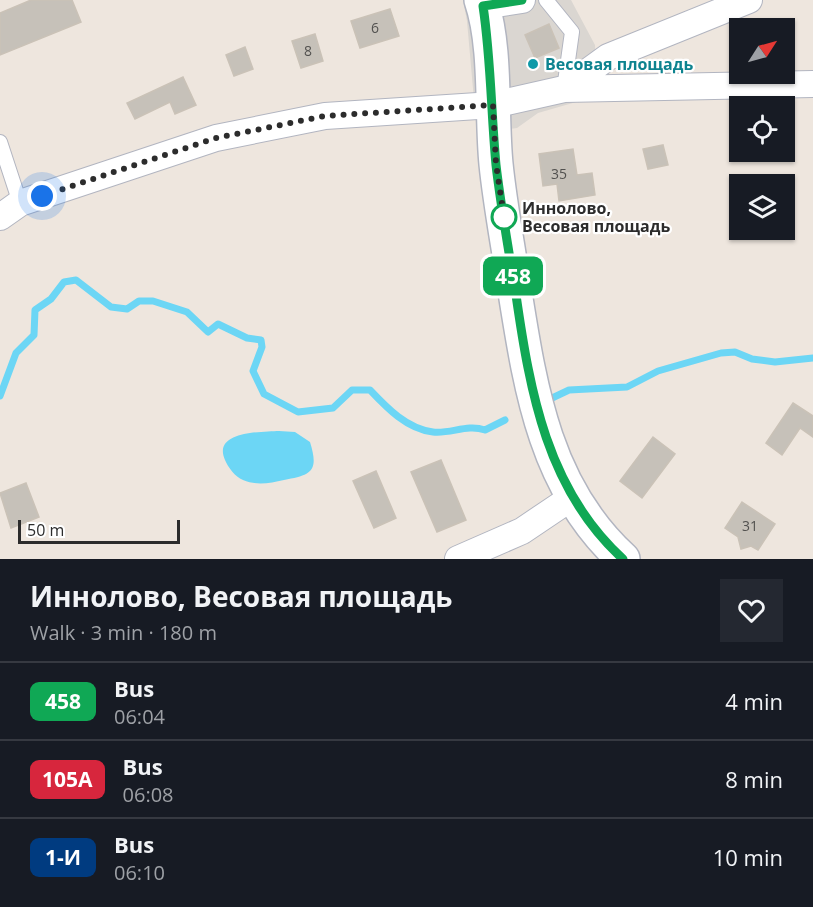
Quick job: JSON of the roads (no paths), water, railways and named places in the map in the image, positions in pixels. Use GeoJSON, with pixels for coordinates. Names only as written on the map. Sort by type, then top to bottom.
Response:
{"type":"FeatureCollection","features":[{"type":"Feature","properties":{"kind":"main road"},"geometry":{"type":"LineString","coordinates":[[482,3],[493,105],[496,164],[529,379],[546,436],[571,498],[623,559]]}},
{"type":"Feature","properties":{"kind":"street"},"geometry":{"type":"LineString","coordinates":[[482,3],[522,0]]}},
{"type":"Feature","properties":{"kind":"street"},"geometry":{"type":"LineString","coordinates":[[564,89],[608,57],[749,0]]}},
{"type":"Feature","properties":{"kind":"street"},"geometry":{"type":"LineString","coordinates":[[10,210],[216,138],[325,116],[493,105],[564,89],[813,84]]}},
{"type":"Feature","properties":{"kind":"street"},"geometry":{"type":"LineString","coordinates":[[458,559],[522,531],[571,498]]}},
{"type":"Feature","properties":{"kind":"lane"},"geometry":{"type":"LineString","coordinates":[[546,0],[572,32],[564,89]]}},
{"type":"Feature","properties":{"kind":"lane"},"geometry":{"type":"LineString","coordinates":[[0,141],[10,210]]}},
{"type":"Feature","properties":{"kind":"water"},"geometry":{"type":"Polygon","coordinates":[[[295,432],[310,442],[314,459],[311,470],[301,476],[279,481],[253,483],[240,479],[230,469],[223,450],[232,438],[251,433],[295,432]]]}},
{"type":"Feature","properties":{"kind":"waterway"},"geometry":{"type":"LineString","coordinates":[[0,396],[16,353],[34,335],[35,310],[51,299],[64,282],[76,280],[111,307],[127,309],[139,301],[153,301],[187,312],[208,332],[218,324],[247,338],[261,340],[262,347],[253,371],[264,394],[298,412],[333,408],[352,390],[370,390],[398,417],[424,430],[433,432],[472,428],[485,430],[505,420]]}},
{"type":"Feature","properties":{"kind":"waterway"},"geometry":{"type":"LineString","coordinates":[[550,399],[569,390],[627,387],[658,371],[721,353],[735,352],[752,359],[775,362],[813,358]]}},
{"type":"Feature","properties":{"kind":"place","name":"Весовая площадь"},"geometry":{"type":"Point","coordinates":[533,64]}},
{"type":"Feature","properties":{"kind":"place","name":"Иннолово, Весовая площадь"},"geometry":{"type":"Point","coordinates":[504,217]}}]}
